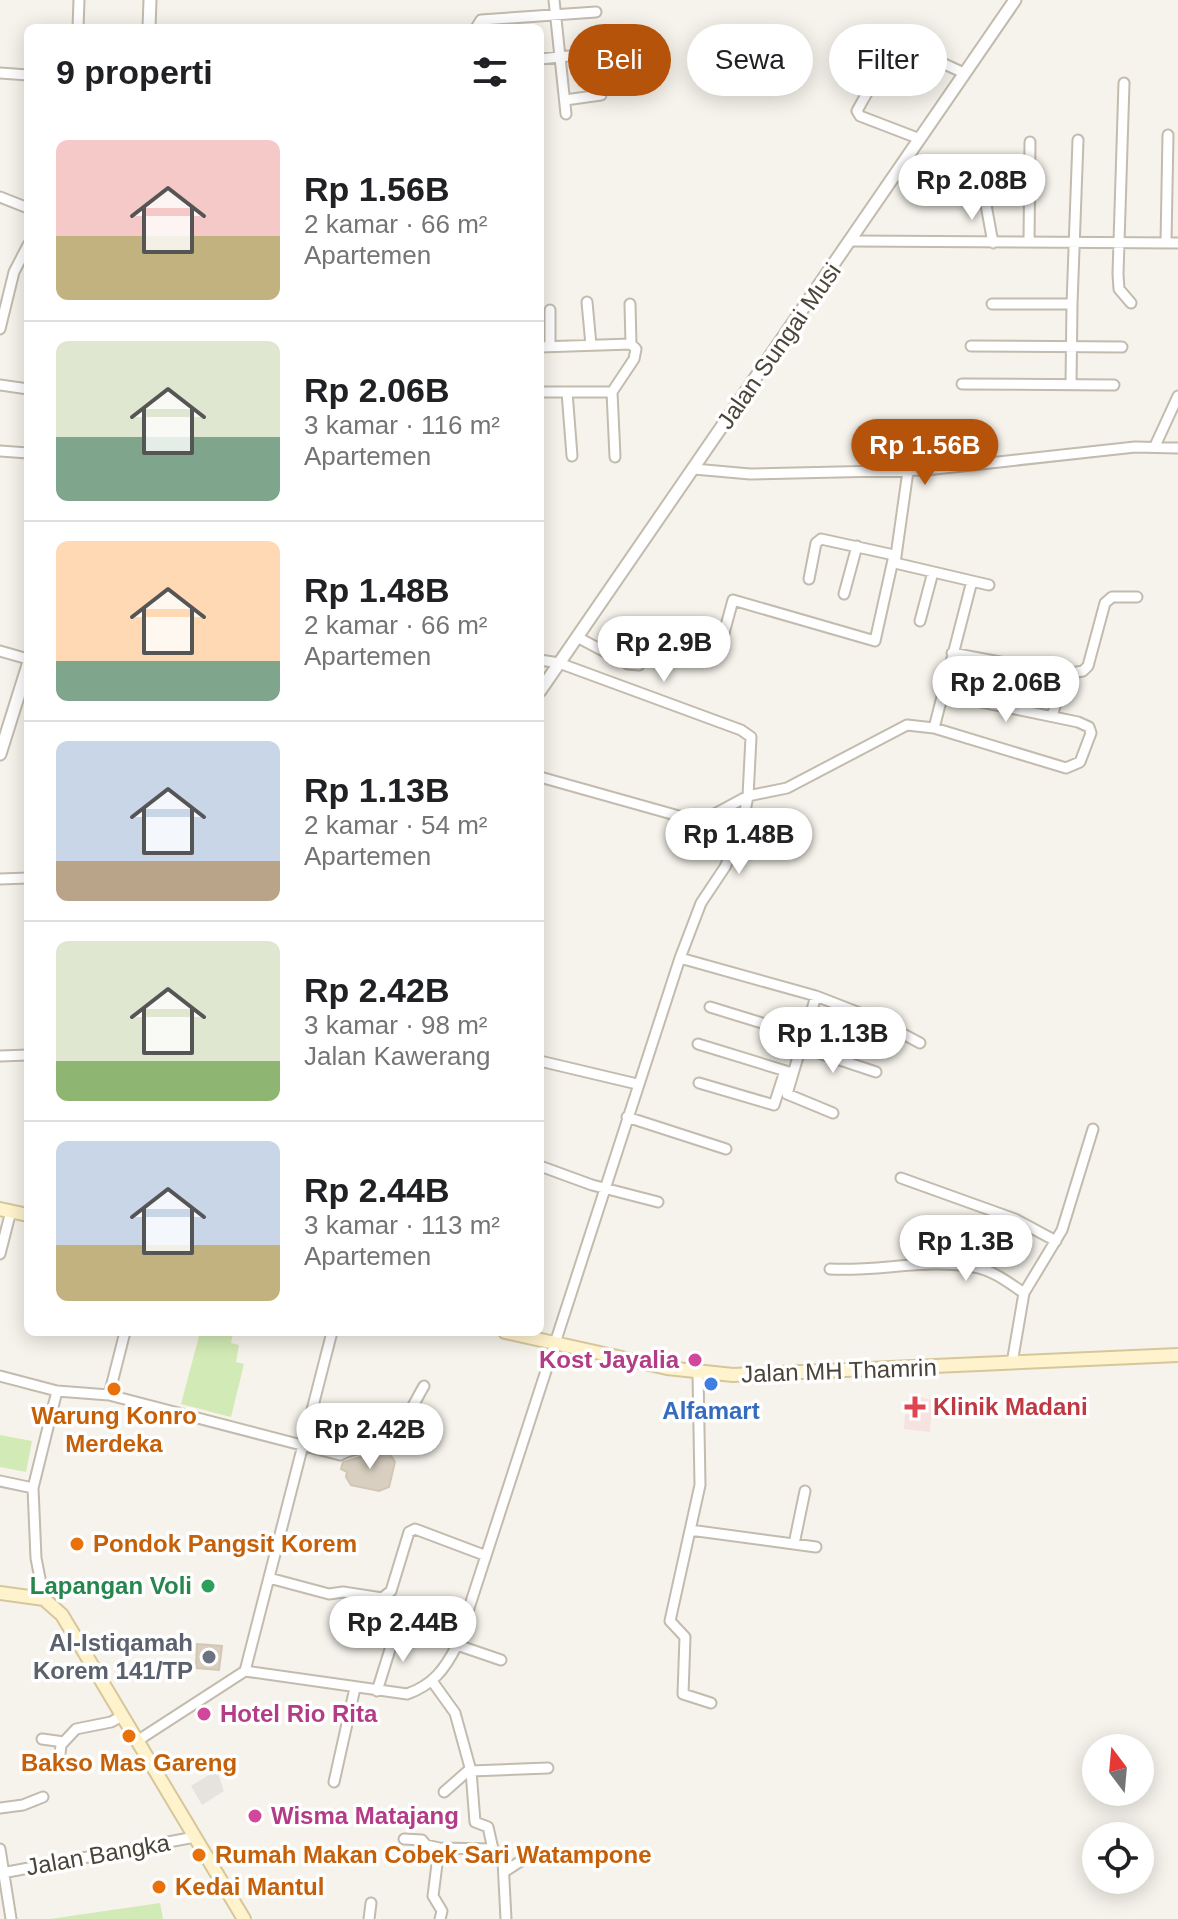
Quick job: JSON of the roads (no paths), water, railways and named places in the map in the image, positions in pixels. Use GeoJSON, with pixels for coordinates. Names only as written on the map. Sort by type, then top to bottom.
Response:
{"type":"FeatureCollection","features":[{"type":"Feature","properties":{"kind":"main road","name":"Jalan MH Thamrin"},"geometry":{"type":"LineString","coordinates":[[521,1336],[698,1373],[733,1375],[1178,1355]]}},
{"type":"Feature","properties":{"kind":"main road"},"geometry":{"type":"LineString","coordinates":[[0,1593],[44,1599],[55,1607],[72,1629],[244,1919]]}},
{"type":"Feature","properties":{"kind":"street"},"geometry":{"type":"LineString","coordinates":[[78,24],[79,0]]}},
{"type":"Feature","properties":{"kind":"street"},"geometry":{"type":"LineString","coordinates":[[149,24],[150,0]]}},
{"type":"Feature","properties":{"kind":"street"},"geometry":{"type":"LineString","coordinates":[[554,0],[566,114]]}},
{"type":"Feature","properties":{"kind":"street","name":"Jalan Sungai Musi"},"geometry":{"type":"LineString","coordinates":[[544,685],[1015,0]]}},
{"type":"Feature","properties":{"kind":"street"},"geometry":{"type":"LineString","coordinates":[[478,24],[481,20],[596,12]]}},
{"type":"Feature","properties":{"kind":"street"},"geometry":{"type":"LineString","coordinates":[[544,59],[568,56]]}},
{"type":"Feature","properties":{"kind":"street"},"geometry":{"type":"LineString","coordinates":[[947,65],[964,73]]}},
{"type":"Feature","properties":{"kind":"street"},"geometry":{"type":"LineString","coordinates":[[0,73],[24,75]]}},
{"type":"Feature","properties":{"kind":"street"},"geometry":{"type":"LineString","coordinates":[[1124,83],[1119,289],[1131,303]]}},
{"type":"Feature","properties":{"kind":"street"},"geometry":{"type":"LineString","coordinates":[[565,100],[594,96]]}},
{"type":"Feature","properties":{"kind":"street"},"geometry":{"type":"LineString","coordinates":[[866,96],[857,111],[860,116],[920,139]]}},
{"type":"Feature","properties":{"kind":"street"},"geometry":{"type":"LineString","coordinates":[[1166,242],[1168,135]]}},
{"type":"Feature","properties":{"kind":"street"},"geometry":{"type":"LineString","coordinates":[[1071,384],[1078,140]]}},
{"type":"Feature","properties":{"kind":"street"},"geometry":{"type":"LineString","coordinates":[[1029,242],[1030,142]]}},
{"type":"Feature","properties":{"kind":"street"},"geometry":{"type":"LineString","coordinates":[[984,194],[993,243]]}},
{"type":"Feature","properties":{"kind":"street"},"geometry":{"type":"LineString","coordinates":[[0,197],[24,206]]}},
{"type":"Feature","properties":{"kind":"street"},"geometry":{"type":"LineString","coordinates":[[852,241],[1178,243]]}},
{"type":"Feature","properties":{"kind":"street"},"geometry":{"type":"LineString","coordinates":[[0,329],[14,272],[24,253]]}},
{"type":"Feature","properties":{"kind":"street"},"geometry":{"type":"LineString","coordinates":[[587,302],[591,345]]}},
{"type":"Feature","properties":{"kind":"street"},"geometry":{"type":"LineString","coordinates":[[615,457],[612,392],[634,359],[636,349],[631,344],[630,304]]}},
{"type":"Feature","properties":{"kind":"street"},"geometry":{"type":"LineString","coordinates":[[992,304],[1072,304]]}},
{"type":"Feature","properties":{"kind":"street"},"geometry":{"type":"LineString","coordinates":[[550,310],[545,347],[631,344]]}},
{"type":"Feature","properties":{"kind":"street"},"geometry":{"type":"LineString","coordinates":[[971,346],[1070,344],[1122,347]]}},
{"type":"Feature","properties":{"kind":"street"},"geometry":{"type":"LineString","coordinates":[[962,384],[1114,385]]}},
{"type":"Feature","properties":{"kind":"street"},"geometry":{"type":"LineString","coordinates":[[0,385],[24,388]]}},
{"type":"Feature","properties":{"kind":"street"},"geometry":{"type":"LineString","coordinates":[[544,392],[612,392]]}},
{"type":"Feature","properties":{"kind":"street"},"geometry":{"type":"LineString","coordinates":[[567,392],[572,456]]}},
{"type":"Feature","properties":{"kind":"street"},"geometry":{"type":"LineString","coordinates":[[1159,446],[1178,396]]}},
{"type":"Feature","properties":{"kind":"street"},"geometry":{"type":"LineString","coordinates":[[694,469],[750,474],[908,471],[1159,446],[1178,448]]}},
{"type":"Feature","properties":{"kind":"street"},"geometry":{"type":"LineString","coordinates":[[0,451],[24,453]]}},
{"type":"Feature","properties":{"kind":"street"},"geometry":{"type":"LineString","coordinates":[[577,637],[628,664],[639,665],[644,662],[662,624],[724,633],[733,600],[875,641],[908,471]]}},
{"type":"Feature","properties":{"kind":"street"},"geometry":{"type":"LineString","coordinates":[[809,579],[818,540],[823,538],[893,557],[897,564],[989,585]]}},
{"type":"Feature","properties":{"kind":"street"},"geometry":{"type":"LineString","coordinates":[[844,594],[857,546]]}},
{"type":"Feature","properties":{"kind":"street"},"geometry":{"type":"LineString","coordinates":[[920,621],[933,572]]}},
{"type":"Feature","properties":{"kind":"street"},"geometry":{"type":"LineString","coordinates":[[934,728],[972,581]]}},
{"type":"Feature","properties":{"kind":"street"},"geometry":{"type":"LineString","coordinates":[[952,653],[1065,674],[1083,671],[1088,666],[1105,603],[1112,597],[1137,597]]}},
{"type":"Feature","properties":{"kind":"street"},"geometry":{"type":"LineString","coordinates":[[0,651],[24,658]]}},
{"type":"Feature","properties":{"kind":"street"},"geometry":{"type":"LineString","coordinates":[[137,1741],[245,1671],[407,1694],[432,1681],[449,1662],[457,1645],[680,958],[701,903],[725,867],[741,831],[753,748],[747,733],[559,663],[544,661]]}},
{"type":"Feature","properties":{"kind":"street"},"geometry":{"type":"LineString","coordinates":[[1052,716],[1065,674]]}},
{"type":"Feature","properties":{"kind":"street"},"geometry":{"type":"LineString","coordinates":[[0,754],[24,678]]}},
{"type":"Feature","properties":{"kind":"street"},"geometry":{"type":"LineString","coordinates":[[544,778],[696,820],[709,817],[748,796],[787,788],[907,725],[934,728],[1066,768],[1075,766],[1083,758],[1090,730],[1085,725],[942,694]]}},
{"type":"Feature","properties":{"kind":"street"},"geometry":{"type":"LineString","coordinates":[[0,879],[24,878]]}},
{"type":"Feature","properties":{"kind":"street"},"geometry":{"type":"LineString","coordinates":[[680,958],[816,996],[875,1019],[920,1043]]}},
{"type":"Feature","properties":{"kind":"street"},"geometry":{"type":"LineString","coordinates":[[699,1083],[774,1105],[801,1047],[816,996]]}},
{"type":"Feature","properties":{"kind":"street"},"geometry":{"type":"LineString","coordinates":[[710,1007],[804,1036]]}},
{"type":"Feature","properties":{"kind":"street"},"geometry":{"type":"LineString","coordinates":[[698,1044],[788,1072]]}},
{"type":"Feature","properties":{"kind":"street"},"geometry":{"type":"LineString","coordinates":[[801,1047],[876,1072]]}},
{"type":"Feature","properties":{"kind":"street"},"geometry":{"type":"LineString","coordinates":[[0,1056],[24,1055]]}},
{"type":"Feature","properties":{"kind":"street"},"geometry":{"type":"LineString","coordinates":[[544,1062],[637,1084]]}},
{"type":"Feature","properties":{"kind":"street"},"geometry":{"type":"LineString","coordinates":[[788,1072],[788,1096],[833,1113]]}},
{"type":"Feature","properties":{"kind":"street"},"geometry":{"type":"LineString","coordinates":[[627,1117],[726,1149]]}},
{"type":"Feature","properties":{"kind":"street"},"geometry":{"type":"LineString","coordinates":[[1012,1363],[1024,1293],[1056,1241],[1073,1202],[1093,1129]]}},
{"type":"Feature","properties":{"kind":"street"},"geometry":{"type":"LineString","coordinates":[[544,1167],[658,1202]]}},
{"type":"Feature","properties":{"kind":"street"},"geometry":{"type":"LineString","coordinates":[[901,1178],[1015,1219],[1056,1241]]}},
{"type":"Feature","properties":{"kind":"street"},"geometry":{"type":"LineString","coordinates":[[0,1254],[6,1210]]}},
{"type":"Feature","properties":{"kind":"street"},"geometry":{"type":"LineString","coordinates":[[830,1269],[867,1271],[940,1264],[976,1267],[996,1274],[1024,1293]]}},
{"type":"Feature","properties":{"kind":"street"},"geometry":{"type":"LineString","coordinates":[[109,1395],[124,1336]]}},
{"type":"Feature","properties":{"kind":"street"},"geometry":{"type":"LineString","coordinates":[[245,1671],[331,1336]]}},
{"type":"Feature","properties":{"kind":"street"},"geometry":{"type":"LineString","coordinates":[[698,1373],[701,1477],[670,1621],[685,1637],[683,1694],[711,1703]]}},
{"type":"Feature","properties":{"kind":"street"},"geometry":{"type":"LineString","coordinates":[[0,1376],[57,1391],[109,1395],[340,1455],[360,1445],[376,1446],[387,1441],[424,1386]]}},
{"type":"Feature","properties":{"kind":"street"},"geometry":{"type":"LineString","coordinates":[[44,1599],[36,1558],[33,1488],[57,1391]]}},
{"type":"Feature","properties":{"kind":"street"},"geometry":{"type":"LineString","coordinates":[[0,1481],[33,1488]]}},
{"type":"Feature","properties":{"kind":"street"},"geometry":{"type":"LineString","coordinates":[[794,1544],[805,1491]]}},
{"type":"Feature","properties":{"kind":"street"},"geometry":{"type":"LineString","coordinates":[[269,1578],[329,1594],[343,1592],[382,1598],[391,1591],[409,1532],[415,1529],[484,1555]]}},
{"type":"Feature","properties":{"kind":"street"},"geometry":{"type":"LineString","coordinates":[[690,1530],[816,1547]]}},
{"type":"Feature","properties":{"kind":"street"},"geometry":{"type":"LineString","coordinates":[[377,1691],[397,1627]]}},
{"type":"Feature","properties":{"kind":"street"},"geometry":{"type":"LineString","coordinates":[[457,1645],[501,1660]]}},
{"type":"Feature","properties":{"kind":"street"},"geometry":{"type":"LineString","coordinates":[[432,1681],[456,1717],[470,1771],[475,1822],[488,1827],[493,1849],[503,1861],[506,1919]]}},
{"type":"Feature","properties":{"kind":"street"},"geometry":{"type":"LineString","coordinates":[[334,1782],[355,1688]]}},
{"type":"Feature","properties":{"kind":"street"},"geometry":{"type":"LineString","coordinates":[[60,1754],[64,1742],[76,1729],[111,1722],[122,1716]]}},
{"type":"Feature","properties":{"kind":"street"},"geometry":{"type":"LineString","coordinates":[[42,1739],[64,1742]]}},
{"type":"Feature","properties":{"kind":"street"},"geometry":{"type":"LineString","coordinates":[[444,1792],[470,1771],[548,1768]]}},
{"type":"Feature","properties":{"kind":"street"},"geometry":{"type":"LineString","coordinates":[[0,1808],[23,1805],[43,1797]]}},
{"type":"Feature","properties":{"kind":"street","name":"Jalan Bangka"},"geometry":{"type":"LineString","coordinates":[[2,1873],[195,1837]]}},
{"type":"Feature","properties":{"kind":"street"},"geometry":{"type":"LineString","coordinates":[[404,1839],[422,1840],[426,1845],[439,1848],[493,1849]]}},
{"type":"Feature","properties":{"kind":"street"},"geometry":{"type":"LineString","coordinates":[[439,1848],[433,1896],[442,1911],[440,1919]]}},
{"type":"Feature","properties":{"kind":"street"},"geometry":{"type":"LineString","coordinates":[[0,1849],[3,1893],[11,1919]]}},
{"type":"Feature","properties":{"kind":"street"},"geometry":{"type":"LineString","coordinates":[[504,1872],[530,1855]]}},
{"type":"Feature","properties":{"kind":"street"},"geometry":{"type":"LineString","coordinates":[[369,1919],[371,1903]]}},
{"type":"Feature","properties":{"kind":"place","name":"Kost Jayalia"},"geometry":{"type":"Point","coordinates":[695,1360]}},
{"type":"Feature","properties":{"kind":"place","name":"Alfamart"},"geometry":{"type":"Point","coordinates":[711,1384]}},
{"type":"Feature","properties":{"kind":"place","name":"Warung Konro Merdeka"},"geometry":{"type":"Point","coordinates":[114,1389]}},
{"type":"Feature","properties":{"kind":"place","name":"Klinik Madani"},"geometry":{"type":"Point","coordinates":[915,1407]}},
{"type":"Feature","properties":{"kind":"place","name":"Pondok Pangsit Korem"},"geometry":{"type":"Point","coordinates":[77,1544]}},
{"type":"Feature","properties":{"kind":"place","name":"Lapangan Voli"},"geometry":{"type":"Point","coordinates":[208,1586]}},
{"type":"Feature","properties":{"kind":"place","name":"Al-Istiqamah Korem 141/TP"},"geometry":{"type":"Point","coordinates":[209,1657]}},
{"type":"Feature","properties":{"kind":"place","name":"Hotel Rio Rita"},"geometry":{"type":"Point","coordinates":[204,1714]}},
{"type":"Feature","properties":{"kind":"place","name":"Bakso Mas Gareng"},"geometry":{"type":"Point","coordinates":[129,1736]}},
{"type":"Feature","properties":{"kind":"place","name":"Wisma Matajang"},"geometry":{"type":"Point","coordinates":[255,1816]}},
{"type":"Feature","properties":{"kind":"place","name":"Rumah Makan Cobek Sari Watampone"},"geometry":{"type":"Point","coordinates":[199,1855]}},
{"type":"Feature","properties":{"kind":"place","name":"Kedai Mantul"},"geometry":{"type":"Point","coordinates":[159,1887]}}]}
